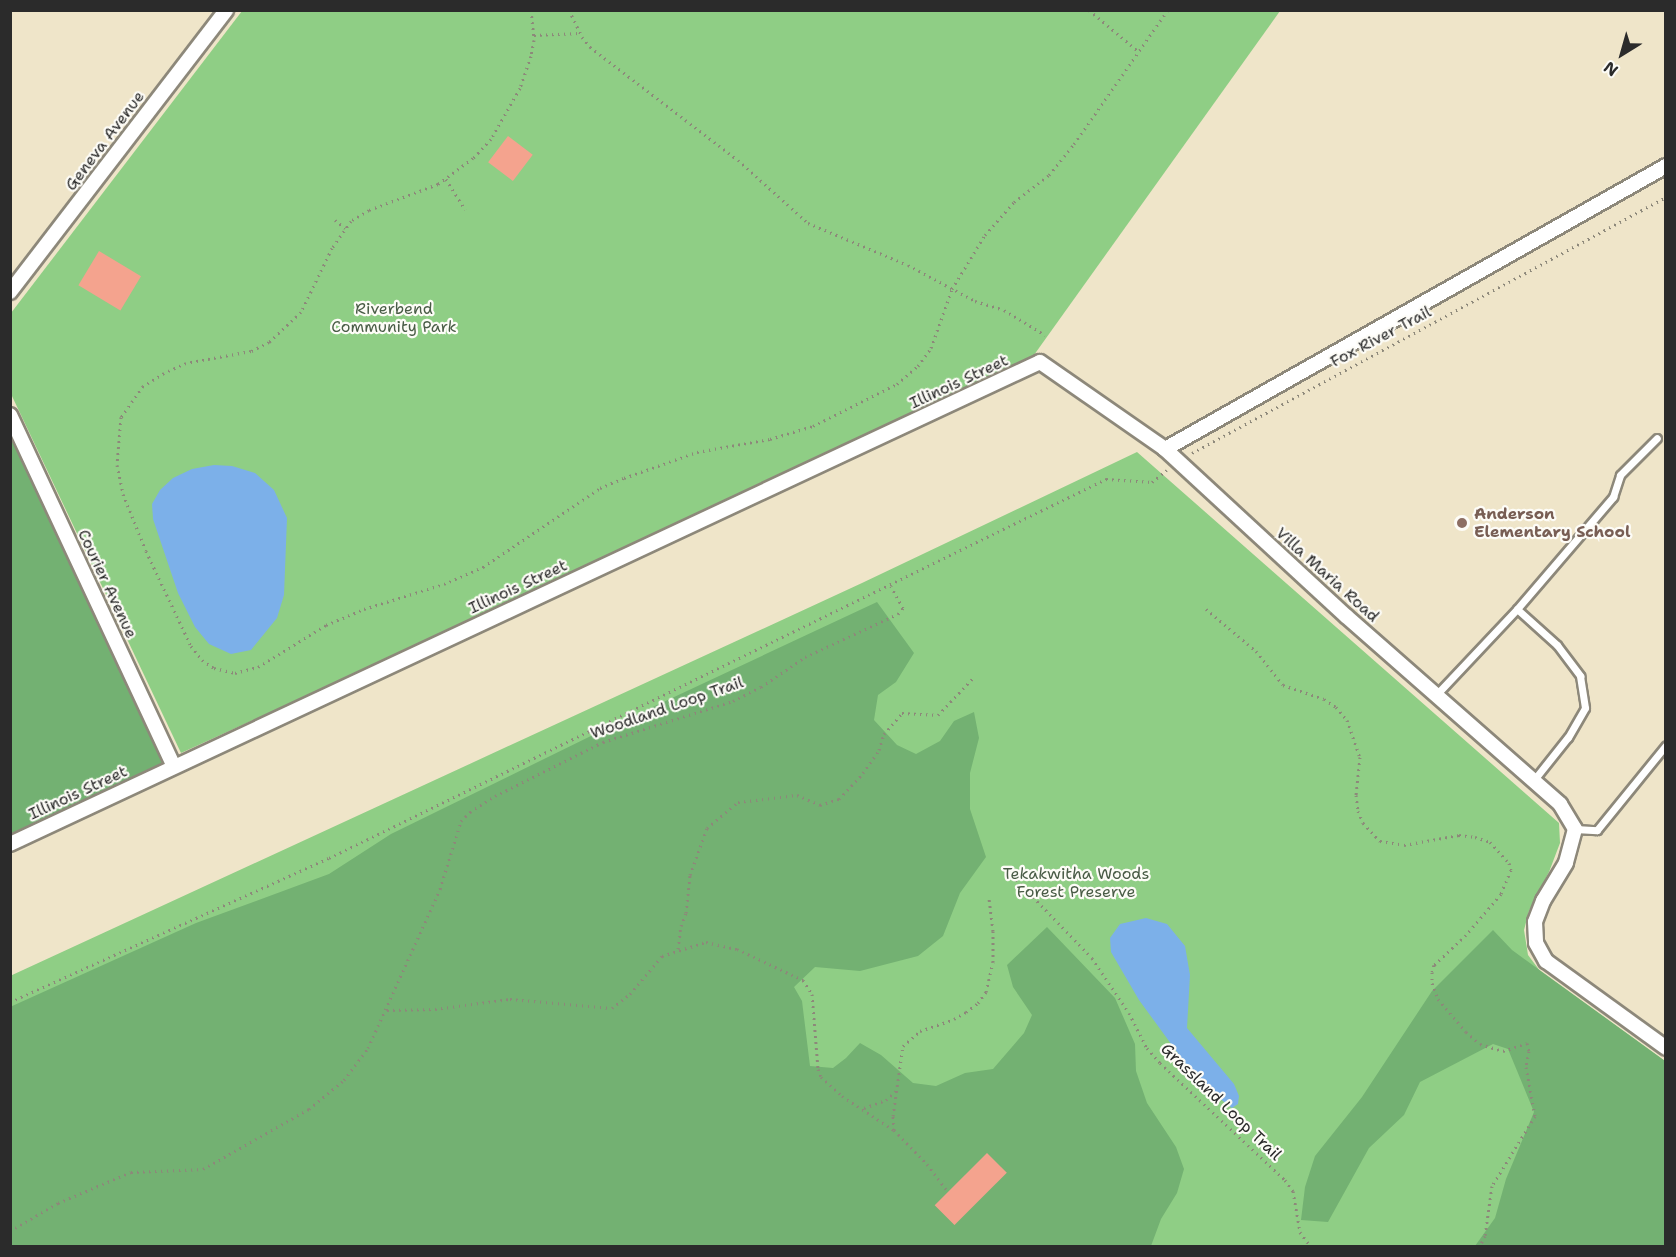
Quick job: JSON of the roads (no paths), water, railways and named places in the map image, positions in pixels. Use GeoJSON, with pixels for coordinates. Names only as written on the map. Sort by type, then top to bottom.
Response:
{"type":"FeatureCollection","features":[{"type":"Feature","properties":{"kind":"street","name":"Geneva Avenue"},"geometry":{"type":"LineString","coordinates":[[10,292],[226,10]]}},
{"type":"Feature","properties":{"kind":"street"},"geometry":{"type":"LineString","coordinates":[[1165,449],[1665,166]]}},
{"type":"Feature","properties":{"kind":"street","name":"Villa Maria Road"},"geometry":{"type":"LineString","coordinates":[[1040,362],[1165,449],[1436,695],[1560,804],[1575,829]]}},
{"type":"Feature","properties":{"kind":"street","name":"Illinois Street"},"geometry":{"type":"LineString","coordinates":[[10,844],[1040,362]]}},
{"type":"Feature","properties":{"kind":"street","name":"Courier Avenue"},"geometry":{"type":"LineString","coordinates":[[10,415],[174,766]]}},
{"type":"Feature","properties":{"kind":"street"},"geometry":{"type":"LineString","coordinates":[[1575,829],[1566,864],[1543,901],[1535,922],[1536,943],[1546,961],[1665,1048]]}},
{"type":"Feature","properties":{"kind":"lane"},"geometry":{"type":"LineString","coordinates":[[1436,695],[1517,609],[1612,497],[1620,475],[1657,438]]}},
{"type":"Feature","properties":{"kind":"lane"},"geometry":{"type":"LineString","coordinates":[[1517,609],[1557,645],[1580,676],[1585,708],[1568,737],[1533,781]]}},
{"type":"Feature","properties":{"kind":"lane"},"geometry":{"type":"LineString","coordinates":[[1575,829],[1597,831],[1665,745]]}},
{"type":"Feature","properties":{"kind":"water"},"geometry":{"type":"Polygon","coordinates":[[[214,465],[232,466],[255,473],[274,490],[287,518],[284,595],[277,618],[251,650],[231,654],[209,644],[195,627],[178,593],[153,519],[152,504],[160,490],[173,478],[192,469],[214,465]]]}},
{"type":"Feature","properties":{"kind":"water"},"geometry":{"type":"Polygon","coordinates":[[[1146,918],[1167,924],[1185,946],[1190,975],[1187,1028],[1234,1084],[1239,1096],[1238,1104],[1232,1108],[1210,1091],[1185,1063],[1139,1000],[1111,952],[1110,938],[1120,924],[1146,918]]]}},
{"type":"Feature","properties":{"kind":"place","name":"Anderson Elementary School"},"geometry":{"type":"Point","coordinates":[1462,523]}},
{"type":"Feature","properties":{"kind":"park label","name":"Riverbend Community Park"},"geometry":{"type":"Point","coordinates":[394,318]}},
{"type":"Feature","properties":{"kind":"park label","name":"Tekakwitha Woods Forest Preserve"},"geometry":{"type":"Point","coordinates":[1076,883]}}]}
